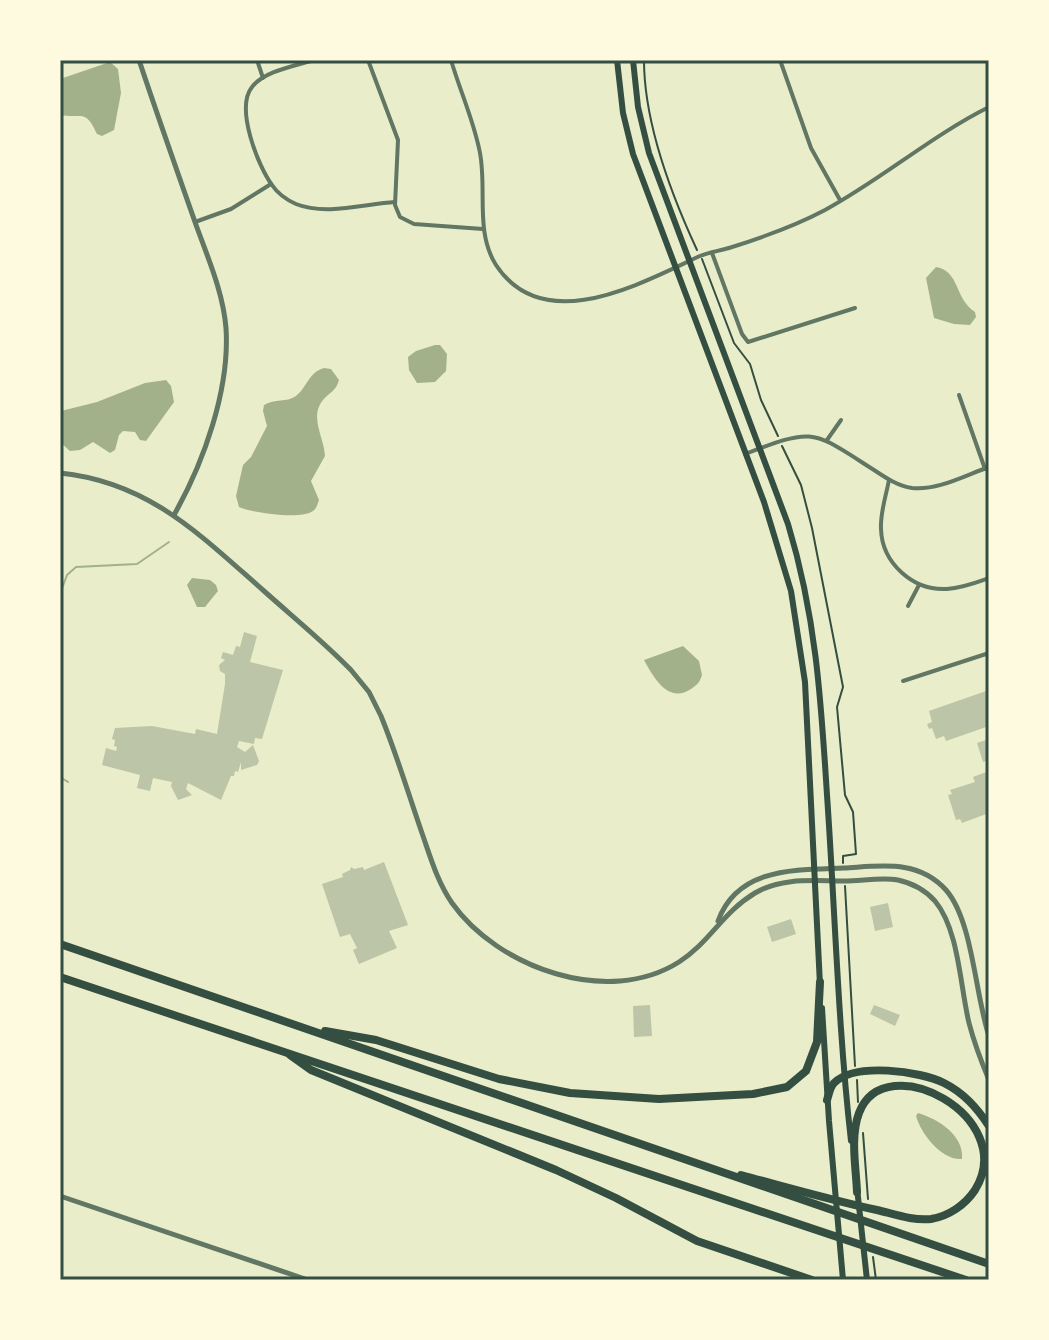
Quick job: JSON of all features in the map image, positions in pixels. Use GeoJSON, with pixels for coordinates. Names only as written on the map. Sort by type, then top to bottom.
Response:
{"type":"FeatureCollection","features":[{"type":"Feature","properties":{"kind":"highway"},"geometry":{"type":"LineString","coordinates":[[60,944],[989,1264]]}},
{"type":"Feature","properties":{"kind":"highway"},"geometry":{"type":"LineString","coordinates":[[60,977],[966,1280]]}},
{"type":"Feature","properties":{"kind":"highway"},"geometry":{"type":"LineString","coordinates":[[302,1027],[376,1040],[465,1069],[552,1091],[629,1099],[717,1097],[778,1090],[790,1086],[804,1074],[817,1042],[820,982]]}},
{"type":"Feature","properties":{"kind":"highway"},"geometry":{"type":"LineString","coordinates":[[279,1048],[311,1070],[556,1170],[689,1238],[812,1280]]}},
{"type":"Feature","properties":{"kind":"highway"},"geometry":{"type":"LineString","coordinates":[[827,1100],[832,1085],[844,1077],[897,1071],[932,1078],[966,1098],[989,1126]]}},
{"type":"Feature","properties":{"kind":"highway"},"geometry":{"type":"LineString","coordinates":[[678,1157],[857,1206],[915,1218],[941,1216],[968,1200],[981,1177],[984,1149],[973,1125],[956,1106],[937,1095],[904,1086],[880,1091],[863,1106],[856,1129],[857,1192]]}},
{"type":"Feature","properties":{"kind":"main road"},"geometry":{"type":"LineString","coordinates":[[617,60],[620,96],[631,146],[777,542],[796,615],[805,682],[827,1100],[843,1280]]}},
{"type":"Feature","properties":{"kind":"main road"},"geometry":{"type":"LineString","coordinates":[[633,60],[635,91],[644,136],[798,558],[813,627],[818,658],[844,1077],[867,1277]]}},
{"type":"Feature","properties":{"kind":"street"},"geometry":{"type":"LineString","coordinates":[[139,60],[223,306],[226,350],[207,445],[196,474],[174,515]]}},
{"type":"Feature","properties":{"kind":"street"},"geometry":{"type":"LineString","coordinates":[[257,60],[263,78]]}},
{"type":"Feature","properties":{"kind":"street"},"geometry":{"type":"LineString","coordinates":[[314,60],[263,78],[249,90],[245,113],[271,184],[290,201],[310,208],[331,209],[395,202]]}},
{"type":"Feature","properties":{"kind":"street"},"geometry":{"type":"LineString","coordinates":[[451,60],[480,154],[484,186],[483,229],[490,255],[504,275],[522,290],[546,300],[566,302],[587,300],[793,225],[841,201],[916,149],[989,107]]}},
{"type":"Feature","properties":{"kind":"street"},"geometry":{"type":"LineString","coordinates":[[780,60],[811,148],[841,201]]}},
{"type":"Feature","properties":{"kind":"street"},"geometry":{"type":"LineString","coordinates":[[371,61],[398,140],[395,202],[400,217],[412,224],[483,229]]}},
{"type":"Feature","properties":{"kind":"street"},"geometry":{"type":"LineString","coordinates":[[195,222],[227,211],[271,184]]}},
{"type":"Feature","properties":{"kind":"street"},"geometry":{"type":"LineString","coordinates":[[712,252],[742,334],[748,342],[855,308]]}},
{"type":"Feature","properties":{"kind":"street"},"geometry":{"type":"LineString","coordinates":[[745,454],[797,435],[813,435],[827,440],[901,486],[924,489],[987,468],[959,395]]}},
{"type":"Feature","properties":{"kind":"street"},"geometry":{"type":"LineString","coordinates":[[827,440],[841,420]]}},
{"type":"Feature","properties":{"kind":"street"},"geometry":{"type":"LineString","coordinates":[[60,473],[125,488],[174,515],[339,658],[363,683],[381,716],[441,883],[462,916],[486,937],[548,971],[584,979],[623,981],[650,976],[676,964],[697,948],[739,904],[763,889],[785,882],[900,880],[914,885],[933,899],[944,916],[969,1024],[989,1080]]}},
{"type":"Feature","properties":{"kind":"street"},"geometry":{"type":"LineString","coordinates":[[889,480],[882,516],[882,541],[897,569],[919,585],[947,589],[989,578]]}},
{"type":"Feature","properties":{"kind":"street"},"geometry":{"type":"LineString","coordinates":[[908,606],[919,585]]}},
{"type":"Feature","properties":{"kind":"street"},"geometry":{"type":"LineString","coordinates":[[903,681],[989,653]]}},
{"type":"Feature","properties":{"kind":"street"},"geometry":{"type":"LineString","coordinates":[[716,925],[734,895],[753,881],[783,870],[906,866],[921,871],[946,890],[955,902],[964,926],[989,1036]]}},
{"type":"Feature","properties":{"kind":"street"},"geometry":{"type":"LineString","coordinates":[[60,1196],[308,1280]]}},
{"type":"Feature","properties":{"kind":"path"},"geometry":{"type":"LineString","coordinates":[[843,856],[856,854]]}},
{"type":"Feature","properties":{"kind":"path"},"geometry":{"type":"LineString","coordinates":[[846,892],[858,1101],[863,1106]]}},
{"type":"Feature","properties":{"kind":"path"},"geometry":{"type":"LineString","coordinates":[[863,1128],[869,1209]]}},
{"type":"Feature","properties":{"kind":"path"},"geometry":{"type":"LineString","coordinates":[[873,1250],[876,1279]]}},
{"type":"Feature","properties":{"kind":"shaded area"},"geometry":{"type":"Polygon","coordinates":[[[110,62],[118,69],[121,93],[114,130],[102,136],[83,116],[60,115],[60,79],[110,62]]]}},
{"type":"Feature","properties":{"kind":"shaded area"},"geometry":{"type":"Polygon","coordinates":[[[936,267],[949,274],[963,300],[975,312],[976,317],[970,325],[934,318],[926,278],[936,267]]]}},
{"type":"Feature","properties":{"kind":"shaded area"},"geometry":{"type":"Polygon","coordinates":[[[440,345],[447,354],[446,371],[435,382],[417,383],[409,370],[408,357],[440,345]]]}},
{"type":"Feature","properties":{"kind":"shaded area"},"geometry":{"type":"Polygon","coordinates":[[[324,368],[331,369],[339,380],[317,413],[325,456],[311,481],[319,500],[316,508],[307,514],[288,515],[239,507],[236,496],[243,465],[251,457],[267,426],[264,405],[296,396],[315,373],[324,368]]]}},
{"type":"Feature","properties":{"kind":"shaded area"},"geometry":{"type":"Polygon","coordinates":[[[166,380],[171,386],[174,402],[146,441],[140,440],[135,432],[123,431],[115,450],[110,453],[93,442],[80,450],[70,451],[60,442],[61,411],[97,402],[145,383],[166,380]]]}},
{"type":"Feature","properties":{"kind":"shaded area"},"geometry":{"type":"Polygon","coordinates":[[[192,578],[210,580],[216,585],[218,591],[205,607],[197,607],[187,585],[192,578]]]}},
{"type":"Feature","properties":{"kind":"shaded area"},"geometry":{"type":"Polygon","coordinates":[[[683,646],[699,661],[702,675],[691,689],[675,693],[663,687],[644,660],[683,646]]]}},
{"type":"Feature","properties":{"kind":"shaded area"},"geometry":{"type":"Polygon","coordinates":[[[918,1113],[934,1119],[954,1135],[962,1150],[962,1159],[947,1156],[933,1145],[919,1123],[918,1113]]]}},
{"type":"Feature","properties":{"kind":"building"},"geometry":{"type":"Polygon","coordinates":[[[244,632],[257,636],[250,662],[283,670],[262,739],[255,738],[254,744],[239,741],[237,747],[245,752],[253,745],[259,761],[257,765],[241,770],[241,762],[221,800],[188,783],[186,789],[192,795],[178,800],[172,782],[153,778],[150,791],[137,788],[140,775],[102,765],[106,748],[116,751],[115,740],[112,739],[115,728],[152,726],[195,734],[196,729],[217,734],[225,684],[225,674],[220,671],[219,665],[225,660],[221,658],[223,652],[233,655],[236,646],[240,647],[244,632]]]}},
{"type":"Feature","properties":{"kind":"building"},"geometry":{"type":"Polygon","coordinates":[[[989,690],[989,726],[946,741],[944,736],[936,739],[927,724],[932,722],[929,711],[989,690]]]}},
{"type":"Feature","properties":{"kind":"building"},"geometry":{"type":"Polygon","coordinates":[[[989,739],[989,760],[983,762],[977,743],[989,739]]]}},
{"type":"Feature","properties":{"kind":"building"},"geometry":{"type":"Polygon","coordinates":[[[989,771],[989,813],[962,823],[960,819],[956,820],[948,795],[952,794],[950,790],[975,782],[973,777],[989,771]]]}},
{"type":"Feature","properties":{"kind":"building"},"geometry":{"type":"Polygon","coordinates":[[[384,862],[408,925],[389,931],[397,948],[359,964],[353,950],[357,948],[350,934],[340,937],[322,884],[343,877],[342,874],[351,867],[363,867],[364,870],[384,862]]]}},
{"type":"Feature","properties":{"kind":"building"},"geometry":{"type":"Polygon","coordinates":[[[888,903],[893,927],[875,931],[870,907],[888,903]]]}},
{"type":"Feature","properties":{"kind":"building"},"geometry":{"type":"Polygon","coordinates":[[[791,919],[796,934],[772,942],[767,927],[791,919]]]}},
{"type":"Feature","properties":{"kind":"building"},"geometry":{"type":"Polygon","coordinates":[[[650,1005],[652,1036],[634,1037],[633,1006],[650,1005]]]}},
{"type":"Feature","properties":{"kind":"building"},"geometry":{"type":"Polygon","coordinates":[[[874,1005],[900,1015],[895,1026],[870,1014],[874,1005]]]}},
{"type":"Feature","properties":{"kind":"waterway"},"geometry":{"type":"LineString","coordinates":[[60,594],[67,575],[76,567],[137,564],[169,542]]}},
{"type":"Feature","properties":{"kind":"waterway"},"geometry":{"type":"LineString","coordinates":[[60,777],[68,782]]}}]}
